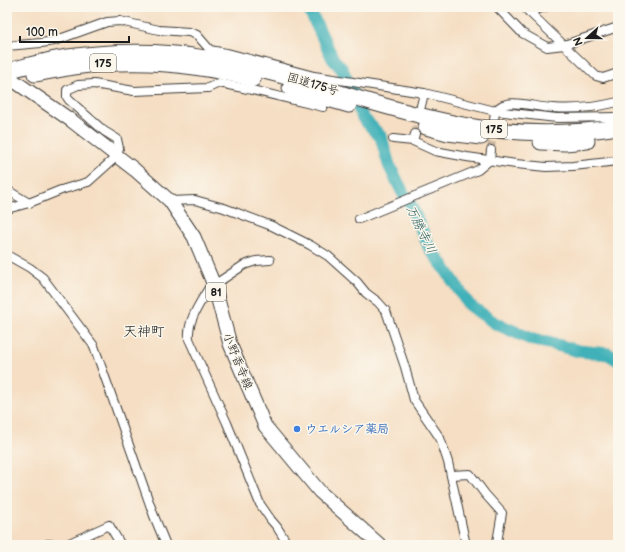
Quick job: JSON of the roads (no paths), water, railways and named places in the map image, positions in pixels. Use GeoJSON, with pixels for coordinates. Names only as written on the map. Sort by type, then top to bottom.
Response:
{"type":"FeatureCollection","features":[{"type":"Feature","properties":{"kind":"highway","name":"国道175号"},"geometry":{"type":"LineString","coordinates":[[8,77],[67,57],[102,53],[139,52],[281,75],[448,133],[483,138],[565,143],[601,140],[618,136]]}},
{"type":"Feature","properties":{"kind":"highway","name":"国道175号"},"geometry":{"type":"LineString","coordinates":[[376,108],[445,122],[522,132],[571,132],[618,127]]}},
{"type":"Feature","properties":{"kind":"main road","name":"小野香寺線"},"geometry":{"type":"LineString","coordinates":[[8,77],[72,121],[116,157],[135,170],[170,201],[194,237],[214,285],[230,344],[265,426],[320,492],[380,545]]}},
{"type":"Feature","properties":{"kind":"street"},"geometry":{"type":"LineString","coordinates":[[497,7],[522,34],[547,47],[564,45],[618,27]]}},
{"type":"Feature","properties":{"kind":"street"},"geometry":{"type":"LineString","coordinates":[[526,10],[545,7]]}},
{"type":"Feature","properties":{"kind":"street"},"geometry":{"type":"LineString","coordinates":[[526,10],[596,76],[603,78],[618,73]]}},
{"type":"Feature","properties":{"kind":"street"},"geometry":{"type":"LineString","coordinates":[[7,46],[35,44],[54,40],[107,22],[120,21],[160,30],[189,32],[197,35],[210,50],[231,54],[314,76],[424,92],[495,110],[557,118],[618,117]]}},
{"type":"Feature","properties":{"kind":"street"},"geometry":{"type":"LineString","coordinates":[[7,209],[29,203],[61,190],[88,182],[116,157],[119,148],[117,139],[104,131],[69,100],[67,90],[78,85],[94,84],[134,91],[208,88],[219,83],[323,108]]}},
{"type":"Feature","properties":{"kind":"street"},"geometry":{"type":"LineString","coordinates":[[421,106],[424,92]]}},
{"type":"Feature","properties":{"kind":"street"},"geometry":{"type":"LineString","coordinates":[[495,110],[504,105],[515,104],[566,108],[596,107],[618,102]]}},
{"type":"Feature","properties":{"kind":"street"},"geometry":{"type":"LineString","coordinates":[[494,121],[495,110]]}},
{"type":"Feature","properties":{"kind":"street"},"geometry":{"type":"LineString","coordinates":[[393,139],[414,137],[435,151],[467,157],[546,167],[573,166],[618,161]]}},
{"type":"Feature","properties":{"kind":"street"},"geometry":{"type":"LineString","coordinates":[[359,219],[478,170],[490,160],[491,150]]}},
{"type":"Feature","properties":{"kind":"street"},"geometry":{"type":"LineString","coordinates":[[7,190],[29,203]]}},
{"type":"Feature","properties":{"kind":"street"},"geometry":{"type":"LineString","coordinates":[[170,201],[195,200],[224,208],[272,226],[310,244],[328,256],[357,282],[366,293],[378,302],[386,312],[405,367],[414,400],[440,438],[448,462],[466,545]]}},
{"type":"Feature","properties":{"kind":"street"},"geometry":{"type":"LineString","coordinates":[[7,255],[44,278],[94,346],[154,516],[166,545]]}},
{"type":"Feature","properties":{"kind":"street"},"geometry":{"type":"LineString","coordinates":[[270,260],[244,265],[214,285],[210,286],[192,320],[188,332],[189,339],[228,423],[260,504],[288,545]]}},
{"type":"Feature","properties":{"kind":"street"},"geometry":{"type":"LineString","coordinates":[[451,475],[470,474],[502,513],[497,542],[498,545]]}},
{"type":"Feature","properties":{"kind":"street"},"geometry":{"type":"LineString","coordinates":[[65,545],[109,525],[121,545]]}},
{"type":"Feature","properties":{"kind":"street"},"geometry":{"type":"LineString","coordinates":[[45,545],[58,545]]}},
{"type":"Feature","properties":{"kind":"waterway","name":"万勝寺川"},"geometry":{"type":"LineString","coordinates":[[308,7],[333,59],[342,69],[363,118],[381,137],[389,165],[410,204],[430,249],[444,267],[469,305],[495,323],[533,340],[579,351],[608,354],[618,360]]}},
{"type":"Feature","properties":{"kind":"tunnel"},"geometry":{"type":"LineString","coordinates":[[415,134],[420,113]]}},
{"type":"Feature","properties":{"kind":"tunnel"},"geometry":{"type":"LineString","coordinates":[[491,150],[493,127]]}},
{"type":"Feature","properties":{"kind":"place","name":"ウエルシア薬局"},"geometry":{"type":"Point","coordinates":[297,429]}},
{"type":"Feature","properties":{"kind":"district","name":"天神町"},"geometry":{"type":"Point","coordinates":[144,331]}}]}
